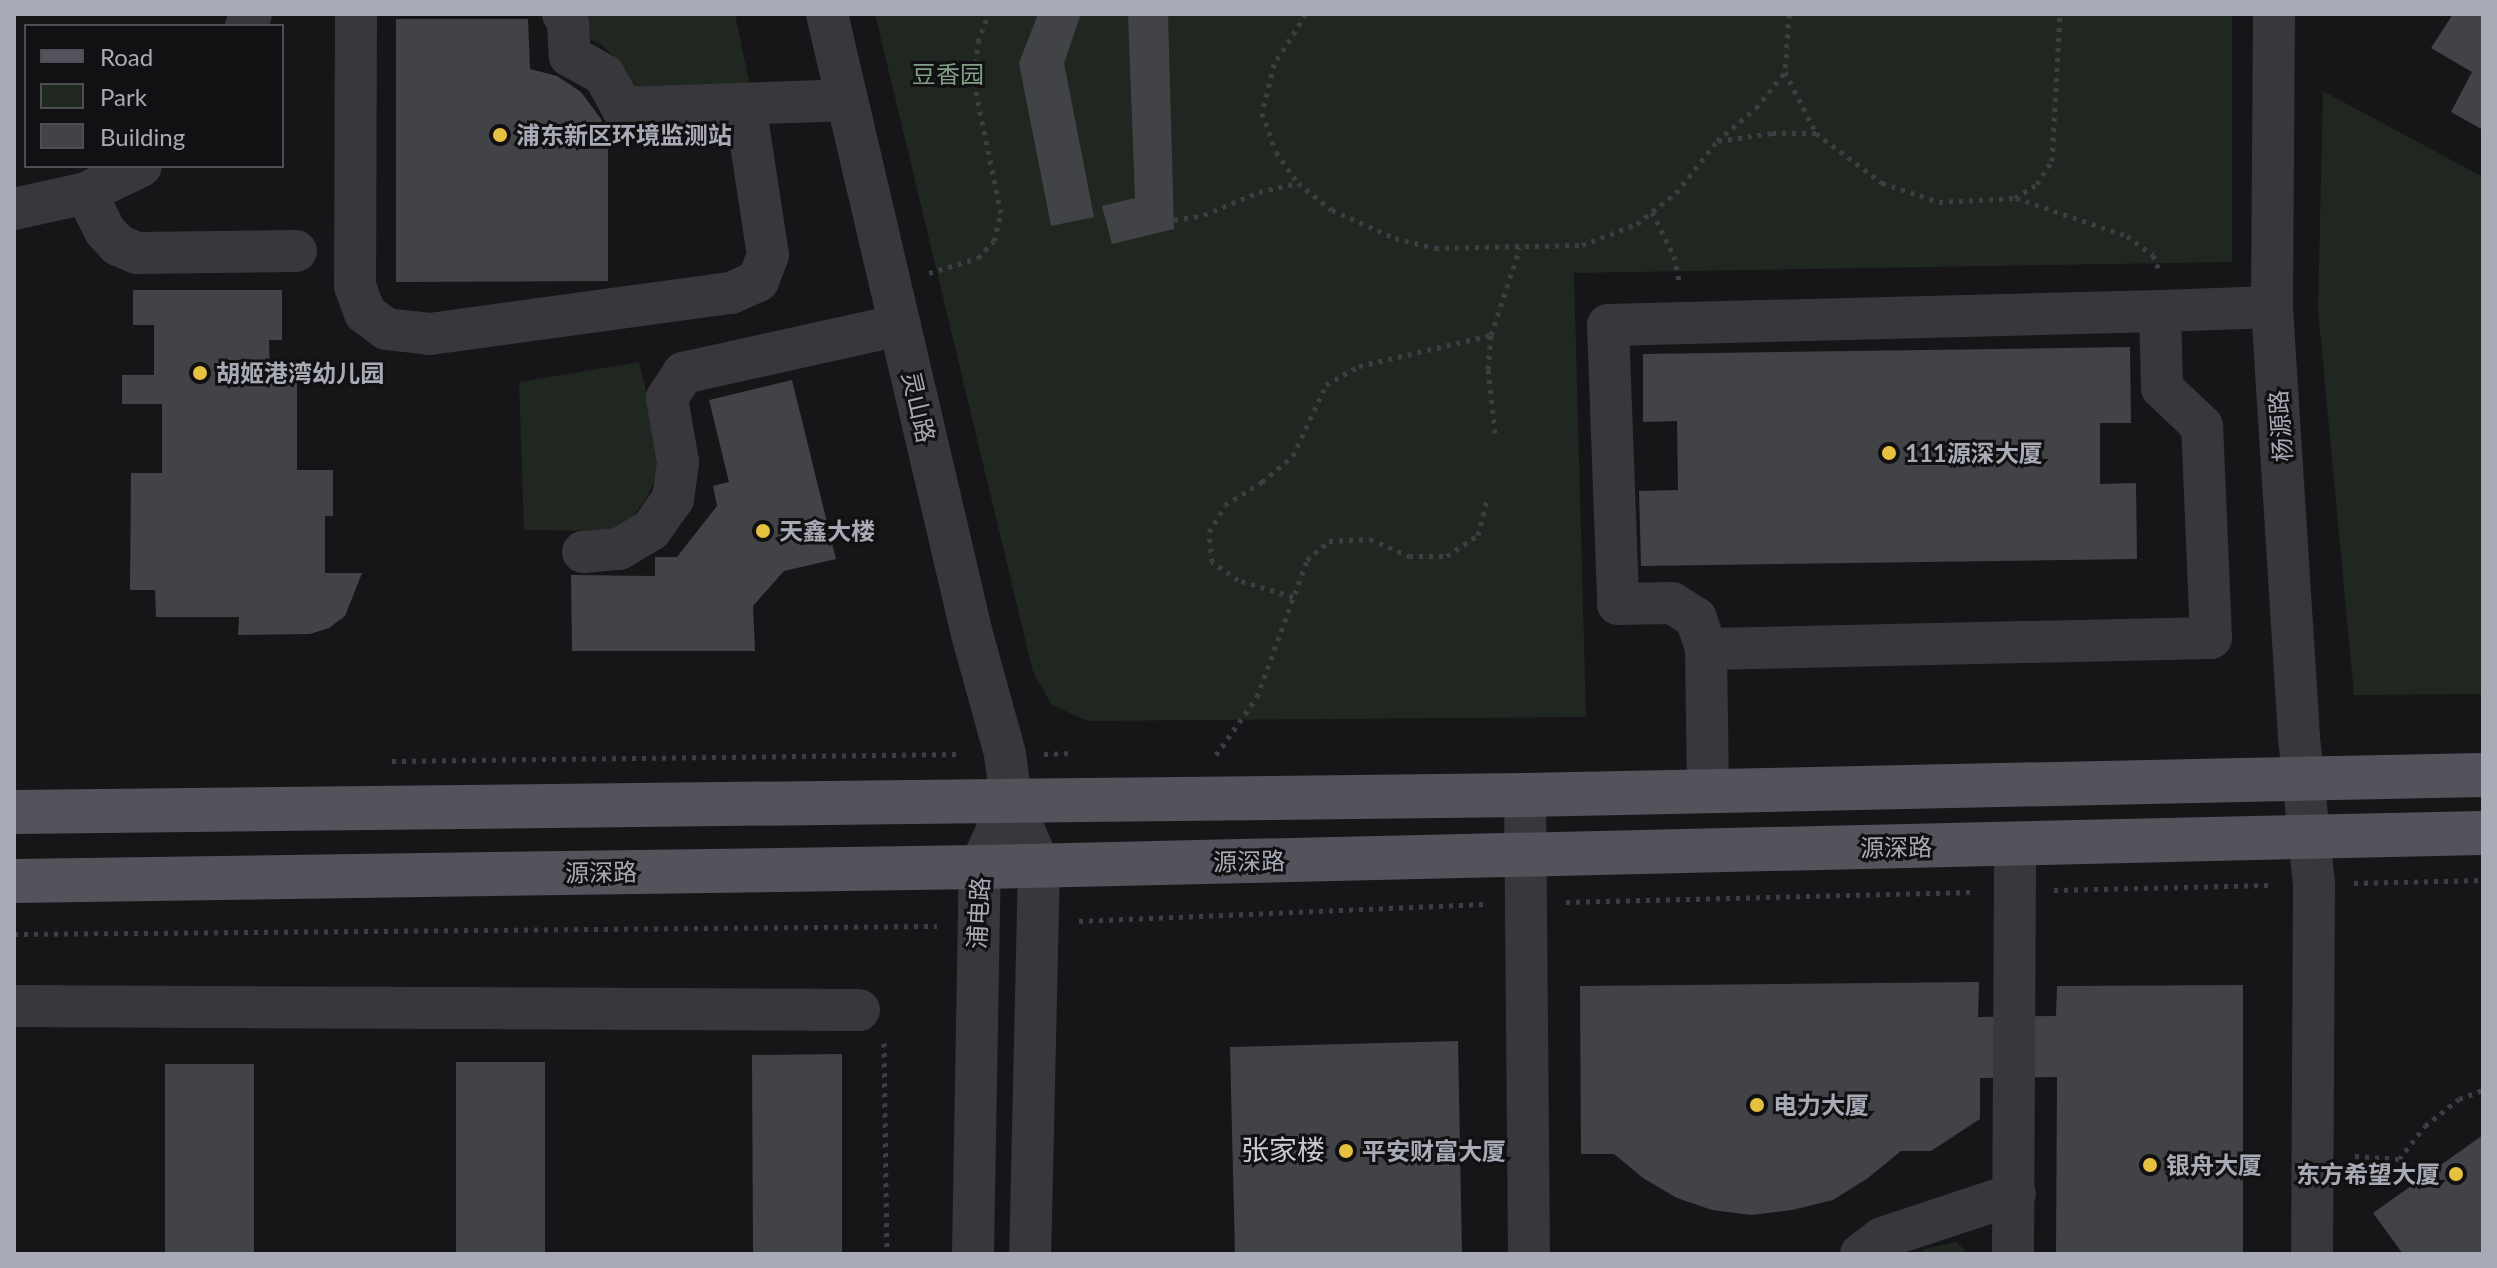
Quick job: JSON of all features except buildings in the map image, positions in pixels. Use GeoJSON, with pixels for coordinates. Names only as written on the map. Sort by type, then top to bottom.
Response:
{"type":"FeatureCollection","features":[{"type":"Feature","properties":{"kind":"main road"},"geometry":{"type":"LineString","coordinates":[[14,812],[1525,795],[2303,776],[2483,775]]}},
{"type":"Feature","properties":{"kind":"main road","name":"源深路"},"geometry":{"type":"LineString","coordinates":[[14,881],[980,867],[2483,833]]}},
{"type":"Feature","properties":{"kind":"street"},"geometry":{"type":"LineString","coordinates":[[356,14],[355,286],[365,313],[386,329],[430,334],[731,293],[758,281],[768,255],[745,104]]}},
{"type":"Feature","properties":{"kind":"street"},"geometry":{"type":"LineString","coordinates":[[563,14],[568,23],[570,56],[604,75],[622,108],[847,100]]}},
{"type":"Feature","properties":{"kind":"street","name":"灵山路"},"geometry":{"type":"LineString","coordinates":[[827,14],[972,634],[1005,754],[1011,800]]}},
{"type":"Feature","properties":{"kind":"street","name":"杨源路"},"geometry":{"type":"LineString","coordinates":[[2274,14],[2272,307],[2303,776],[2314,884],[2312,1254]]}},
{"type":"Feature","properties":{"kind":"street"},"geometry":{"type":"LineString","coordinates":[[14,209],[86,193],[137,168]]}},
{"type":"Feature","properties":{"kind":"street"},"geometry":{"type":"LineString","coordinates":[[86,193],[105,231],[118,245],[137,253],[296,251]]}},
{"type":"Feature","properties":{"kind":"street"},"geometry":{"type":"LineString","coordinates":[[1708,790],[1706,649],[1696,618],[1672,603],[1618,604],[1608,325],[2272,307]]}},
{"type":"Feature","properties":{"kind":"street"},"geometry":{"type":"LineString","coordinates":[[1706,649],[2211,638],[2202,426],[2162,388],[2160,311]]}},
{"type":"Feature","properties":{"kind":"street"},"geometry":{"type":"LineString","coordinates":[[583,552],[619,549],[651,530],[673,499],[678,462],[667,398],[683,373],[900,325]]}},
{"type":"Feature","properties":{"kind":"street"},"geometry":{"type":"LineString","coordinates":[[1525,795],[1529,1254]]}},
{"type":"Feature","properties":{"kind":"street"},"geometry":{"type":"LineString","coordinates":[[1011,800],[1039,865],[1030,1254]]}},
{"type":"Feature","properties":{"kind":"street","name":"浦电路"},"geometry":{"type":"LineString","coordinates":[[973,1254],[976,926],[980,867],[1011,800]]}},
{"type":"Feature","properties":{"kind":"street"},"geometry":{"type":"LineString","coordinates":[[2013,1254],[2015,844]]}},
{"type":"Feature","properties":{"kind":"street"},"geometry":{"type":"LineString","coordinates":[[14,1006],[859,1010]]}},
{"type":"Feature","properties":{"kind":"street"},"geometry":{"type":"LineString","coordinates":[[1861,1254],[1882,1238],[2015,1194]]}},
{"type":"Feature","properties":{"kind":"path"},"geometry":{"type":"LineString","coordinates":[[890,283],[978,258],[994,241],[1001,213],[974,83],[978,42],[988,14]]}},
{"type":"Feature","properties":{"kind":"path"},"geometry":{"type":"LineString","coordinates":[[1306,14],[1274,64],[1262,113],[1276,152],[1298,183],[1332,210],[1395,238],[1435,248],[1582,245],[1637,224],[1676,193],[1717,141],[1756,108],[1785,72]]}},
{"type":"Feature","properties":{"kind":"path"},"geometry":{"type":"LineString","coordinates":[[1789,14],[1785,72],[1816,133],[1882,183],[1939,202],[2015,198],[2127,236],[2153,255],[2161,276],[2160,311]]}},
{"type":"Feature","properties":{"kind":"path"},"geometry":{"type":"LineString","coordinates":[[2015,198],[2037,184],[2052,161],[2060,14]]}},
{"type":"Feature","properties":{"kind":"path"},"geometry":{"type":"LineString","coordinates":[[1717,141],[1772,133],[1816,133]]}},
{"type":"Feature","properties":{"kind":"path"},"geometry":{"type":"LineString","coordinates":[[1174,220],[1204,215],[1259,192],[1298,183]]}},
{"type":"Feature","properties":{"kind":"path"},"geometry":{"type":"LineString","coordinates":[[1652,212],[1674,256],[1680,285],[1677,323]]}},
{"type":"Feature","properties":{"kind":"path"},"geometry":{"type":"LineString","coordinates":[[1495,433],[1488,369],[1491,335],[1520,248]]}},
{"type":"Feature","properties":{"kind":"path"},"geometry":{"type":"LineString","coordinates":[[1293,597],[1238,580],[1212,562],[1209,532],[1225,505],[1262,482],[1293,456],[1326,385],[1359,366],[1491,335]]}},
{"type":"Feature","properties":{"kind":"path"},"geometry":{"type":"LineString","coordinates":[[1168,798],[1218,753],[1257,697],[1307,560],[1329,541],[1370,539],[1409,556],[1447,556],[1478,535],[1488,496]]}},
{"type":"Feature","properties":{"kind":"path"},"geometry":{"type":"LineString","coordinates":[[382,761],[1081,753]]}},
{"type":"Feature","properties":{"kind":"path"},"geometry":{"type":"LineString","coordinates":[[1203,753],[1233,753]]}},
{"type":"Feature","properties":{"kind":"path"},"geometry":{"type":"LineString","coordinates":[[1037,922],[1525,903],[2483,880]]}},
{"type":"Feature","properties":{"kind":"path"},"geometry":{"type":"LineString","coordinates":[[14,934],[976,926]]}},
{"type":"Feature","properties":{"kind":"path"},"geometry":{"type":"LineString","coordinates":[[859,1010],[884,1039],[887,1254]]}},
{"type":"Feature","properties":{"kind":"path"},"geometry":{"type":"LineString","coordinates":[[2313,1153],[2399,1159],[2425,1126],[2459,1099],[2483,1090]]}},
{"type":"Feature","properties":{"kind":"green space"},"geometry":{"type":"Polygon","coordinates":[[[580,14],[735,14],[750,86],[635,90],[614,56],[599,43],[582,36],[580,14]]]}},
{"type":"Feature","properties":{"kind":"green space","name":"豆香园"},"geometry":{"type":"Polygon","coordinates":[[[875,14],[2232,14],[2232,262],[1574,273],[1586,717],[1088,721],[1052,705],[1033,672],[875,14]]]}},
{"type":"Feature","properties":{"kind":"green space"},"geometry":{"type":"Polygon","coordinates":[[[2323,91],[2483,177],[2483,694],[2354,695],[2318,309],[2323,91]]]}},
{"type":"Feature","properties":{"kind":"green space"},"geometry":{"type":"Polygon","coordinates":[[[639,362],[660,450],[656,477],[646,499],[632,518],[608,531],[524,530],[519,382],[639,362]]]}},
{"type":"Feature","properties":{"kind":"green space"},"geometry":{"type":"Polygon","coordinates":[[[1957,1242],[1968,1254],[1921,1254],[1924,1249],[1957,1242]]]}},
{"type":"Feature","properties":{"kind":"place","name":"浦东新区环境监测站"},"geometry":{"type":"Point","coordinates":[500,135]}},
{"type":"Feature","properties":{"kind":"place","name":"胡姬港湾幼儿园"},"geometry":{"type":"Point","coordinates":[200,373]}},
{"type":"Feature","properties":{"kind":"place","name":"111源深大厦"},"geometry":{"type":"Point","coordinates":[1889,453]}},
{"type":"Feature","properties":{"kind":"place","name":"天鑫大楼"},"geometry":{"type":"Point","coordinates":[763,531]}},
{"type":"Feature","properties":{"kind":"place","name":"电力大厦"},"geometry":{"type":"Point","coordinates":[1757,1105]}},
{"type":"Feature","properties":{"kind":"place","name":"平安财富大厦"},"geometry":{"type":"Point","coordinates":[1346,1151]}},
{"type":"Feature","properties":{"kind":"place","name":"银舟大厦"},"geometry":{"type":"Point","coordinates":[2150,1165]}},
{"type":"Feature","properties":{"kind":"place","name":"东方希望大厦"},"geometry":{"type":"Point","coordinates":[2456,1174]}},
{"type":"Feature","properties":{"kind":"district","name":"张家楼"},"geometry":{"type":"Point","coordinates":[1283,1149]}}]}
